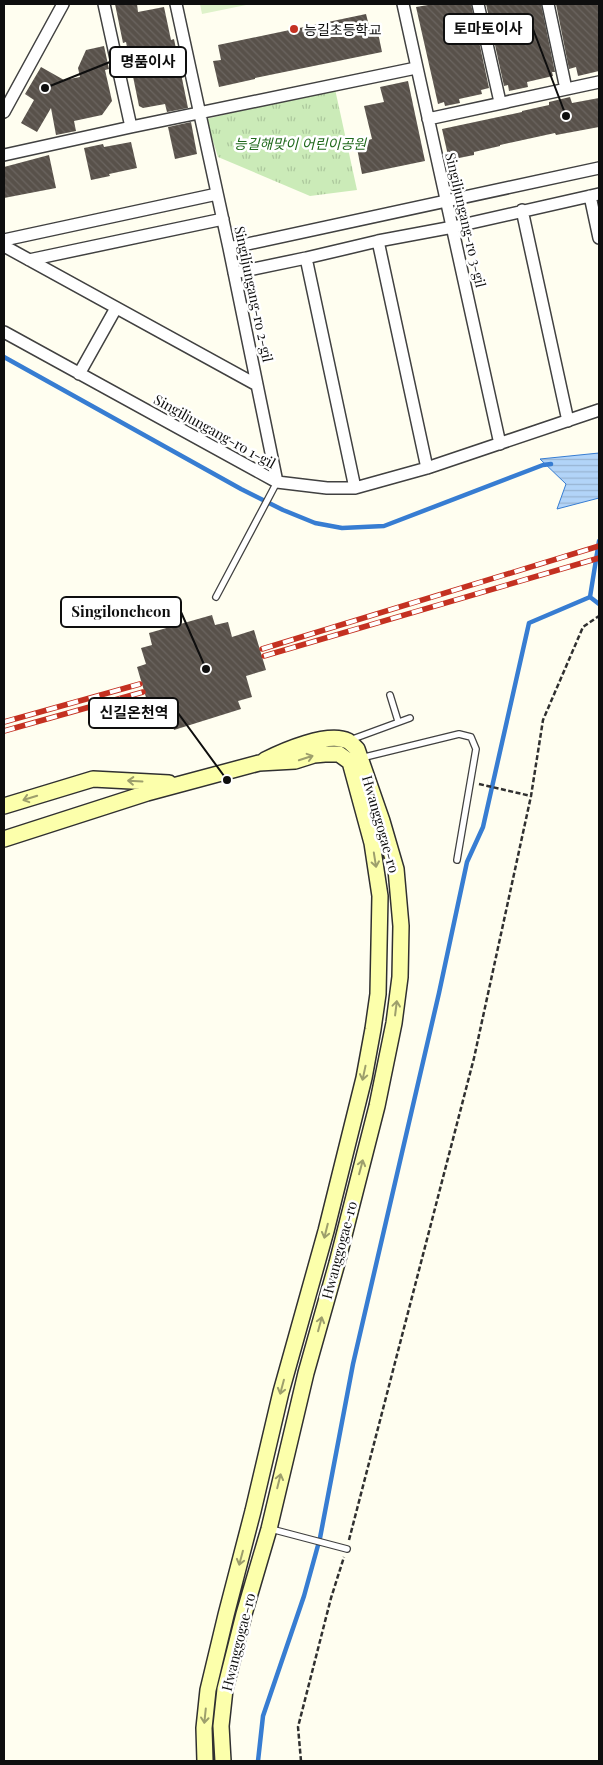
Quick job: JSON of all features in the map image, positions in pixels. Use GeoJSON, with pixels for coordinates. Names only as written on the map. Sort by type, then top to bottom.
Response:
{"type":"FeatureCollection","features":[{"type":"Feature","properties":{"kind":"main road"},"geometry":{"type":"LineString","coordinates":[[260,763],[289,748],[318,740],[337,738],[348,741]]}},
{"type":"Feature","properties":{"kind":"main road","name":"Hwanggogae-ro"},"geometry":{"type":"LineString","coordinates":[[205,1761],[204,1728],[210,1681],[281,1392],[326,1231],[364,1078],[378,994],[380,896],[372,843],[355,760],[357,749],[348,741]]}},
{"type":"Feature","properties":{"kind":"main road"},"geometry":{"type":"LineString","coordinates":[[4,839],[146,793],[260,763],[295,761],[314,755],[325,754],[339,754],[355,760]]}},
{"type":"Feature","properties":{"kind":"main road","name":"Hwanggogae-ro"},"geometry":{"type":"LineString","coordinates":[[223,1761],[221,1726],[225,1689],[244,1614],[269,1529],[306,1373],[377,1106],[387,1060],[400,977],[401,926],[396,869],[382,821],[355,760]]}},
{"type":"Feature","properties":{"kind":"main road"},"geometry":{"type":"LineString","coordinates":[[4,806],[93,779],[183,784]]}},
{"type":"Feature","properties":{"kind":"street"},"geometry":{"type":"LineString","coordinates":[[4,112],[63,4]]}},
{"type":"Feature","properties":{"kind":"street"},"geometry":{"type":"LineString","coordinates":[[104,4],[131,127]]}},
{"type":"Feature","properties":{"kind":"street","name":"Singiljungang-ro 2-gil"},"geometry":{"type":"LineString","coordinates":[[176,4],[223,219],[277,482]]}},
{"type":"Feature","properties":{"kind":"street","name":"Singiljungang-ro 3-gil"},"geometry":{"type":"LineString","coordinates":[[403,4],[500,444]]}},
{"type":"Feature","properties":{"kind":"street"},"geometry":{"type":"LineString","coordinates":[[478,4],[500,102]]}},
{"type":"Feature","properties":{"kind":"street"},"geometry":{"type":"LineString","coordinates":[[548,4],[566,89]]}},
{"type":"Feature","properties":{"kind":"street"},"geometry":{"type":"LineString","coordinates":[[4,155],[416,68]]}},
{"type":"Feature","properties":{"kind":"street"},"geometry":{"type":"LineString","coordinates":[[428,119],[599,82]]}},
{"type":"Feature","properties":{"kind":"street"},"geometry":{"type":"LineString","coordinates":[[229,248],[599,168]]}},
{"type":"Feature","properties":{"kind":"street"},"geometry":{"type":"LineString","coordinates":[[4,240],[217,194]]}},
{"type":"Feature","properties":{"kind":"street"},"geometry":{"type":"LineString","coordinates":[[234,272],[595,195],[599,238]]}},
{"type":"Feature","properties":{"kind":"street"},"geometry":{"type":"LineString","coordinates":[[522,210],[568,420]]}},
{"type":"Feature","properties":{"kind":"street"},"geometry":{"type":"LineString","coordinates":[[29,260],[223,219]]}},
{"type":"Feature","properties":{"kind":"street"},"geometry":{"type":"LineString","coordinates":[[378,241],[428,468]]}},
{"type":"Feature","properties":{"kind":"street"},"geometry":{"type":"LineString","coordinates":[[4,246],[258,386]]}},
{"type":"Feature","properties":{"kind":"street"},"geometry":{"type":"LineString","coordinates":[[306,258],[355,488]]}},
{"type":"Feature","properties":{"kind":"street"},"geometry":{"type":"LineString","coordinates":[[79,374],[116,308]]}},
{"type":"Feature","properties":{"kind":"street","name":"Singiljungang-ro 1-gil"},"geometry":{"type":"LineString","coordinates":[[4,332],[277,482],[327,488],[355,488],[428,468],[599,410]]}},
{"type":"Feature","properties":{"kind":"lane"},"geometry":{"type":"LineString","coordinates":[[216,597],[277,482]]}},
{"type":"Feature","properties":{"kind":"lane"},"geometry":{"type":"LineString","coordinates":[[390,695],[398,722]]}},
{"type":"Feature","properties":{"kind":"lane"},"geometry":{"type":"LineString","coordinates":[[348,741],[410,718]]}},
{"type":"Feature","properties":{"kind":"lane"},"geometry":{"type":"LineString","coordinates":[[355,760],[459,734],[471,737],[476,749],[457,860]]}},
{"type":"Feature","properties":{"kind":"lane"},"geometry":{"type":"LineString","coordinates":[[269,1529],[347,1549]]}},
{"type":"Feature","properties":{"kind":"path"},"geometry":{"type":"LineString","coordinates":[[301,1761],[298,1727],[331,1598],[347,1549],[474,1058],[532,796],[543,720],[583,627],[599,616]]}},
{"type":"Feature","properties":{"kind":"path"},"geometry":{"type":"LineString","coordinates":[[477,784],[532,796]]}},
{"type":"Feature","properties":{"kind":"green space"},"geometry":{"type":"Polygon","coordinates":[[[200,4],[251,4],[202,14],[200,4]]]}},
{"type":"Feature","properties":{"kind":"green space","name":"능길해맞이 어린이공원"},"geometry":{"type":"Polygon","coordinates":[[[335,89],[357,190],[310,196],[218,157],[206,119],[335,89]]]}},
{"type":"Feature","properties":{"kind":"water"},"geometry":{"type":"Polygon","coordinates":[[[599,453],[599,498],[557,509],[566,484],[540,459],[599,453]]]}},
{"type":"Feature","properties":{"kind":"building"},"geometry":{"type":"Polygon","coordinates":[[[115,4],[137,4],[138,12],[164,7],[171,40],[174,39],[188,108],[167,112],[165,104],[143,108],[139,106],[126,42],[123,43],[115,4]]]}},
{"type":"Feature","properties":{"kind":"building"},"geometry":{"type":"Polygon","coordinates":[[[434,4],[471,4],[489,88],[481,90],[482,94],[459,99],[460,103],[445,106],[444,102],[438,104],[416,7],[434,4]]]}},
{"type":"Feature","properties":{"kind":"building"},"geometry":{"type":"Polygon","coordinates":[[[486,4],[541,4],[555,72],[552,72],[553,76],[527,82],[528,87],[509,91],[508,85],[504,86],[486,4]]]}},
{"type":"Feature","properties":{"kind":"building"},"geometry":{"type":"Polygon","coordinates":[[[556,4],[599,4],[599,71],[578,76],[576,67],[569,69],[556,4]]]}},
{"type":"Feature","properties":{"kind":"building"},"geometry":{"type":"Polygon","coordinates":[[[366,14],[370,30],[377,28],[382,52],[219,87],[213,61],[221,60],[218,45],[366,14]]]}},
{"type":"Feature","properties":{"kind":"building"},"geometry":{"type":"Polygon","coordinates":[[[104,46],[109,69],[105,70],[112,101],[102,115],[74,121],[76,131],[56,135],[51,108],[37,132],[21,123],[34,100],[25,94],[41,67],[64,80],[80,77],[78,68],[86,50],[104,46]]]}},
{"type":"Feature","properties":{"kind":"building"},"geometry":{"type":"Polygon","coordinates":[[[408,81],[425,161],[362,174],[356,143],[372,139],[364,106],[384,102],[380,87],[408,81]]]}},
{"type":"Feature","properties":{"kind":"building"},"geometry":{"type":"Polygon","coordinates":[[[570,97],[572,103],[599,98],[599,127],[556,135],[555,133],[500,145],[474,152],[474,155],[449,160],[442,129],[522,112],[570,97]]]}},
{"type":"Feature","properties":{"kind":"building"},"geometry":{"type":"Polygon","coordinates":[[[191,122],[197,154],[175,159],[168,127],[191,122]]]}},
{"type":"Feature","properties":{"kind":"building"},"geometry":{"type":"Polygon","coordinates":[[[131,142],[137,168],[91,180],[84,148],[103,144],[104,147],[131,142]]]}},
{"type":"Feature","properties":{"kind":"building"},"geometry":{"type":"Polygon","coordinates":[[[49,155],[56,188],[4,198],[4,167],[49,155]]]}},
{"type":"Feature","properties":{"kind":"building"},"geometry":{"type":"Polygon","coordinates":[[[212,615],[215,625],[228,622],[232,637],[254,630],[266,670],[246,676],[252,697],[238,701],[241,709],[174,730],[172,723],[155,728],[137,667],[146,664],[141,648],[152,645],[149,633],[212,615]]]}},
{"type":"Feature","properties":{"kind":"waterway"},"geometry":{"type":"LineString","coordinates":[[4,357],[241,489],[283,510],[315,523],[342,528],[384,526],[543,465],[551,464]]}},
{"type":"Feature","properties":{"kind":"waterway"},"geometry":{"type":"LineString","coordinates":[[590,597],[599,541]]}},
{"type":"Feature","properties":{"kind":"waterway"},"geometry":{"type":"LineString","coordinates":[[590,597],[599,604]]}},
{"type":"Feature","properties":{"kind":"waterway"},"geometry":{"type":"LineString","coordinates":[[258,1761],[263,1716],[304,1596],[320,1538],[353,1364],[439,993],[467,862],[483,827],[529,623],[590,597]]}},
{"type":"Feature","properties":{"kind":"railway"},"geometry":{"type":"LineString","coordinates":[[262,649],[599,546]]}},
{"type":"Feature","properties":{"kind":"railway"},"geometry":{"type":"LineString","coordinates":[[264,656],[599,558]]}},
{"type":"Feature","properties":{"kind":"railway"},"geometry":{"type":"LineString","coordinates":[[4,722],[140,684]]}},
{"type":"Feature","properties":{"kind":"railway"},"geometry":{"type":"LineString","coordinates":[[4,731],[143,692]]}},
{"type":"Feature","properties":{"kind":"place","name":"능길초등학교"},"geometry":{"type":"Point","coordinates":[294,29]}},
{"type":"Feature","properties":{"kind":"place","name":"명품이사"},"geometry":{"type":"Point","coordinates":[45,88]}},
{"type":"Feature","properties":{"kind":"place","name":"토마토이사"},"geometry":{"type":"Point","coordinates":[566,116]}},
{"type":"Feature","properties":{"kind":"place","name":"Singiloncheon"},"geometry":{"type":"Point","coordinates":[206,669]}},
{"type":"Feature","properties":{"kind":"place","name":"신길온천역"},"geometry":{"type":"Point","coordinates":[227,780]}}]}
